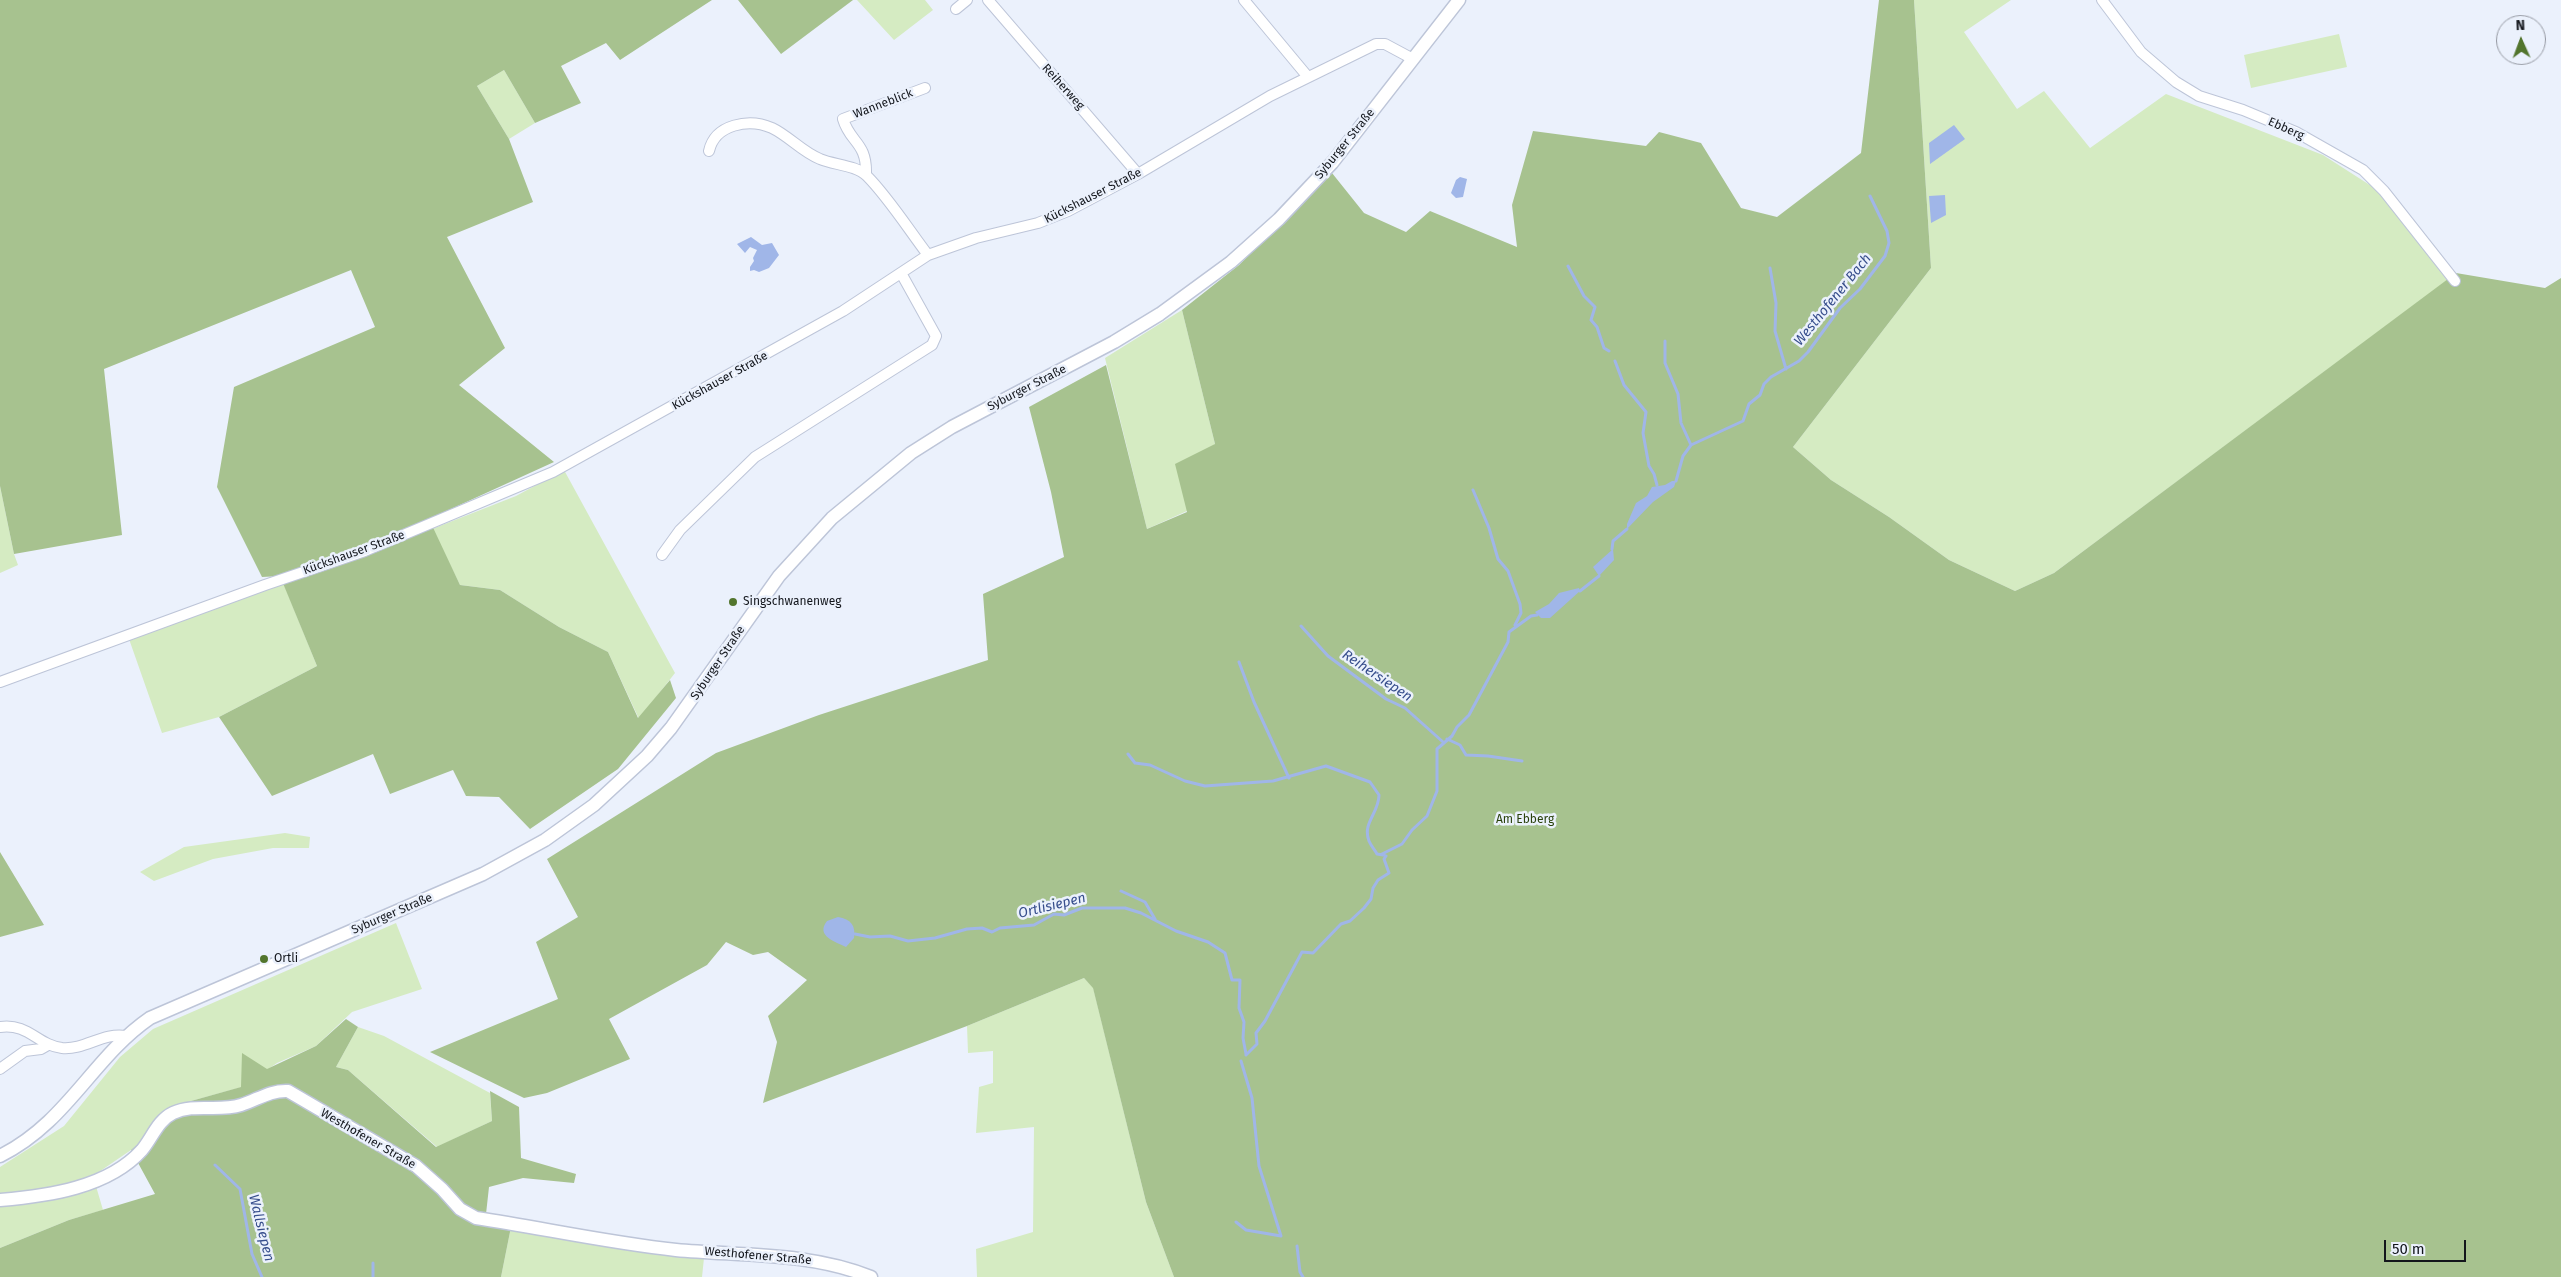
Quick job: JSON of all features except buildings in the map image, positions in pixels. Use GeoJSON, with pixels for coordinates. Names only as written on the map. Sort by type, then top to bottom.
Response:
{"type":"FeatureCollection","features":[{"type":"Feature","properties":{"kind":"street"},"geometry":{"type":"LineString","coordinates":[[956,9],[967,0]]}},
{"type":"Feature","properties":{"kind":"street","name":"Reiherweg"},"geometry":{"type":"LineString","coordinates":[[988,0],[1138,174]]}},
{"type":"Feature","properties":{"kind":"street"},"geometry":{"type":"LineString","coordinates":[[1244,0],[1308,77]]}},
{"type":"Feature","properties":{"kind":"street","name":"Syburger Straße"},"geometry":{"type":"LineString","coordinates":[[0,1156],[36,1134],[53,1120],[126,1036],[150,1018],[483,874],[545,840],[572,822],[647,756],[686,709],[783,570],[849,502],[910,453],[952,427],[1114,342],[1160,314],[1215,275],[1256,240],[1332,163],[1458,0]]}},
{"type":"Feature","properties":{"kind":"street","name":"Ebberg"},"geometry":{"type":"LineString","coordinates":[[2102,0],[2141,52],[2176,82],[2199,96],[2243,110],[2296,132],[2364,170],[2384,191],[2455,281]]}},
{"type":"Feature","properties":{"kind":"street","name":"Kückshauser Straße"},"geometry":{"type":"LineString","coordinates":[[0,682],[265,585],[365,551],[504,494],[553,472],[694,395],[843,311],[928,255],[976,238],[1053,218],[1138,174],[1232,118],[1308,77],[1376,44],[1385,44],[1413,59]]}},
{"type":"Feature","properties":{"kind":"street","name":"Wanneblick"},"geometry":{"type":"LineString","coordinates":[[866,174],[866,164],[861,146],[845,126],[843,119],[925,88]]}},
{"type":"Feature","properties":{"kind":"street"},"geometry":{"type":"LineString","coordinates":[[709,151],[711,142],[717,134],[728,128],[754,124],[772,128],[819,159],[866,174],[928,255]]}},
{"type":"Feature","properties":{"kind":"street"},"geometry":{"type":"LineString","coordinates":[[662,555],[680,530],[755,457],[932,344],[936,336],[901,273]]}},
{"type":"Feature","properties":{"kind":"street"},"geometry":{"type":"LineString","coordinates":[[0,1027],[20,1027],[51,1046]]}},
{"type":"Feature","properties":{"kind":"street"},"geometry":{"type":"LineString","coordinates":[[0,1069],[25,1051],[51,1046],[82,1047],[109,1036],[126,1036]]}},
{"type":"Feature","properties":{"kind":"street","name":"Westhofener Straße"},"geometry":{"type":"LineString","coordinates":[[0,1200],[64,1192],[94,1181],[124,1166],[142,1151],[165,1119],[184,1108],[218,1110],[240,1105],[278,1090],[288,1091],[416,1166],[442,1189],[460,1209],[476,1218],[675,1250],[778,1256],[817,1261],[854,1270],[872,1277]]}},
{"type":"Feature","properties":{"kind":"green space"},"geometry":{"type":"Polygon","coordinates":[[[0,0],[712,0],[620,60],[606,43],[561,66],[581,103],[535,123],[504,70],[477,86],[509,139],[533,202],[447,237],[505,348],[459,385],[554,462],[429,519],[460,585],[500,590],[559,627],[608,652],[638,718],[670,680],[676,698],[618,769],[530,829],[499,797],[466,796],[453,770],[390,794],[373,754],[272,796],[219,717],[317,666],[280,576],[262,577],[217,487],[234,387],[375,327],[351,270],[104,369],[122,535],[14,554],[0,486],[0,0]]]}},
{"type":"Feature","properties":{"kind":"green space"},"geometry":{"type":"Polygon","coordinates":[[[738,0],[853,0],[781,54],[738,0]]]}},
{"type":"Feature","properties":{"kind":"green space"},"geometry":{"type":"Polygon","coordinates":[[[857,0],[925,0],[933,10],[894,40],[857,0]]]}},
{"type":"Feature","properties":{"kind":"green space","name":"Am Ebberg"},"geometry":{"type":"Polygon","coordinates":[[[1879,0],[1914,0],[1931,268],[1793,447],[1831,480],[1889,517],[1949,560],[2015,591],[2054,573],[2456,273],[2545,288],[2561,278],[2561,1277],[1174,1277],[1146,1202],[1093,988],[1084,978],[967,1026],[763,1103],[777,1042],[768,1016],[807,980],[768,952],[753,955],[726,942],[707,965],[609,1019],[630,1059],[547,1093],[524,1098],[430,1052],[558,999],[536,942],[578,917],[547,859],[716,753],[819,715],[988,660],[983,594],[1064,557],[1051,492],[1029,407],[1106,365],[1147,529],[1187,512],[1175,464],[1215,444],[1182,310],[1239,265],[1332,173],[1364,213],[1406,232],[1430,211],[1517,247],[1512,205],[1533,131],[1646,146],[1659,132],[1701,143],[1741,208],[1777,217],[1861,153],[1879,0]]]}},
{"type":"Feature","properties":{"kind":"green space"},"geometry":{"type":"Polygon","coordinates":[[[1914,0],[2011,0],[1964,32],[2017,109],[2044,91],[2090,148],[2166,94],[2323,155],[2376,189],[2449,279],[2054,573],[2015,591],[1949,560],[1889,517],[1831,480],[1793,447],[1931,268],[1914,0]]]}},
{"type":"Feature","properties":{"kind":"green space"},"geometry":{"type":"Polygon","coordinates":[[[2339,34],[2347,67],[2251,88],[2244,55],[2339,34]]]}},
{"type":"Feature","properties":{"kind":"green space"},"geometry":{"type":"Polygon","coordinates":[[[504,70],[535,123],[509,139],[477,86],[504,70]]]}},
{"type":"Feature","properties":{"kind":"green space"},"geometry":{"type":"Polygon","coordinates":[[[1182,310],[1215,444],[1187,511],[1147,529],[1105,358],[1182,310]]]}},
{"type":"Feature","properties":{"kind":"green space"},"geometry":{"type":"Polygon","coordinates":[[[564,470],[675,673],[639,719],[608,652],[559,627],[500,590],[460,585],[432,529],[516,496],[564,470]]]}},
{"type":"Feature","properties":{"kind":"green space"},"geometry":{"type":"Polygon","coordinates":[[[0,486],[18,565],[0,573],[0,486]]]}},
{"type":"Feature","properties":{"kind":"green space"},"geometry":{"type":"Polygon","coordinates":[[[283,582],[317,666],[219,717],[162,733],[129,639],[283,582]]]}},
{"type":"Feature","properties":{"kind":"green space"},"geometry":{"type":"Polygon","coordinates":[[[285,833],[310,837],[309,848],[273,848],[213,859],[154,881],[140,872],[184,847],[285,833]]]}},
{"type":"Feature","properties":{"kind":"green space"},"geometry":{"type":"Polygon","coordinates":[[[0,852],[44,925],[0,937],[0,852]]]}},
{"type":"Feature","properties":{"kind":"green space"},"geometry":{"type":"Polygon","coordinates":[[[396,923],[422,989],[352,1012],[316,1046],[277,1063],[242,1087],[184,1103],[131,1150],[93,1176],[103,1210],[69,1220],[0,1248],[0,1167],[64,1126],[120,1057],[153,1029],[396,923]]]}},
{"type":"Feature","properties":{"kind":"green space"},"geometry":{"type":"Polygon","coordinates":[[[1084,978],[1093,987],[1146,1202],[1174,1277],[977,1277],[976,1249],[1033,1232],[1034,1127],[976,1133],[979,1087],[993,1083],[993,1051],[968,1053],[967,1026],[1084,978]]]}},
{"type":"Feature","properties":{"kind":"green space"},"geometry":{"type":"Polygon","coordinates":[[[346,1019],[358,1027],[336,1067],[348,1070],[436,1147],[492,1121],[490,1091],[519,1107],[521,1158],[576,1174],[574,1183],[523,1178],[489,1187],[485,1223],[511,1227],[501,1277],[0,1277],[0,1248],[69,1220],[155,1194],[131,1150],[184,1103],[241,1087],[242,1053],[267,1069],[316,1046],[346,1019]]]}},
{"type":"Feature","properties":{"kind":"green space"},"geometry":{"type":"Polygon","coordinates":[[[358,1027],[384,1036],[490,1093],[492,1121],[437,1147],[348,1070],[336,1067],[358,1027]]]}},
{"type":"Feature","properties":{"kind":"green space"},"geometry":{"type":"Polygon","coordinates":[[[511,1227],[704,1258],[702,1277],[501,1277],[511,1227]]]}},
{"type":"Feature","properties":{"kind":"water"},"geometry":{"type":"Polygon","coordinates":[[[1954,125],[1965,139],[1930,164],[1929,143],[1954,125]]]}},
{"type":"Feature","properties":{"kind":"water"},"geometry":{"type":"Polygon","coordinates":[[[1460,177],[1467,179],[1463,197],[1456,198],[1451,193],[1456,180],[1460,177]]]}},
{"type":"Feature","properties":{"kind":"water"},"geometry":{"type":"Polygon","coordinates":[[[1945,195],[1946,215],[1931,223],[1929,196],[1945,195]]]}},
{"type":"Feature","properties":{"kind":"water"},"geometry":{"type":"Polygon","coordinates":[[[751,237],[762,245],[772,243],[779,255],[769,268],[759,272],[750,271],[757,250],[750,247],[745,253],[737,244],[751,237]]]}},
{"type":"Feature","properties":{"kind":"water"},"geometry":{"type":"Polygon","coordinates":[[[1676,481],[1674,487],[1653,502],[1627,529],[1627,524],[1636,503],[1647,496],[1652,487],[1665,485],[1676,481]]]}},
{"type":"Feature","properties":{"kind":"water"},"geometry":{"type":"Polygon","coordinates":[[[1613,549],[1614,560],[1599,576],[1593,567],[1613,549]]]}},
{"type":"Feature","properties":{"kind":"water"},"geometry":{"type":"Polygon","coordinates":[[[1579,588],[1580,591],[1550,618],[1541,618],[1535,612],[1549,604],[1559,593],[1579,588]]]}},
{"type":"Feature","properties":{"kind":"water"},"geometry":{"type":"Polygon","coordinates":[[[838,917],[849,921],[854,930],[854,938],[846,947],[832,941],[824,931],[827,921],[838,917]]]}},
{"type":"Feature","properties":{"kind":"waterway","name":"Westhofener Bach"},"geometry":{"type":"LineString","coordinates":[[1676,481],[1683,456],[1691,445],[1743,421],[1749,404],[1760,395],[1764,384],[1771,377],[1799,361],[1808,352],[1840,308],[1860,289],[1885,256],[1889,243],[1887,231],[1870,196]]}},
{"type":"Feature","properties":{"kind":"waterway"},"geometry":{"type":"LineString","coordinates":[[1568,266],[1584,296],[1595,307],[1591,320],[1597,327],[1604,348],[1609,351]]}},
{"type":"Feature","properties":{"kind":"waterway"},"geometry":{"type":"LineString","coordinates":[[1770,268],[1776,303],[1775,331],[1786,369]]}},
{"type":"Feature","properties":{"kind":"waterway"},"geometry":{"type":"LineString","coordinates":[[1665,341],[1665,363],[1678,394],[1681,423],[1691,445]]}},
{"type":"Feature","properties":{"kind":"waterway"},"geometry":{"type":"LineString","coordinates":[[1615,361],[1624,385],[1646,412],[1643,433],[1649,466],[1654,474],[1657,485]]}},
{"type":"Feature","properties":{"kind":"waterway"},"geometry":{"type":"LineString","coordinates":[[1473,490],[1489,528],[1498,559],[1508,571],[1520,604],[1521,613],[1515,625]]}},
{"type":"Feature","properties":{"kind":"waterway","name":"Westhofener Bach"},"geometry":{"type":"LineString","coordinates":[[1612,549],[1613,541],[1627,529]]}},
{"type":"Feature","properties":{"kind":"waterway","name":"Westhofener Bach"},"geometry":{"type":"LineString","coordinates":[[1580,591],[1599,576]]}},
{"type":"Feature","properties":{"kind":"waterway","name":"Westhofener Bach"},"geometry":{"type":"LineString","coordinates":[[1246,1055],[1257,1044],[1256,1033],[1265,1021],[1302,952],[1313,953],[1341,924],[1350,921],[1364,908],[1371,899],[1373,888],[1378,880],[1389,873],[1384,859],[1386,856],[1382,854],[1402,844],[1412,830],[1427,816],[1437,791],[1437,749],[1452,736],[1457,727],[1469,715],[1508,642],[1509,632],[1531,616],[1537,615]]}},
{"type":"Feature","properties":{"kind":"waterway","name":"Reihersiepen"},"geometry":{"type":"LineString","coordinates":[[1301,626],[1328,656],[1386,699],[1405,708],[1443,742]]}},
{"type":"Feature","properties":{"kind":"waterway"},"geometry":{"type":"LineString","coordinates":[[1239,662],[1254,702],[1289,778]]}},
{"type":"Feature","properties":{"kind":"waterway"},"geometry":{"type":"LineString","coordinates":[[1447,739],[1460,745],[1466,755],[1522,761]]}},
{"type":"Feature","properties":{"kind":"waterway"},"geometry":{"type":"LineString","coordinates":[[1128,754],[1135,763],[1150,765],[1185,781],[1205,786],[1273,781],[1326,766],[1370,782],[1379,795],[1369,823],[1367,835],[1377,854],[1383,855]]}},
{"type":"Feature","properties":{"kind":"waterway"},"geometry":{"type":"LineString","coordinates":[[1121,891],[1145,902],[1155,919]]}},
{"type":"Feature","properties":{"kind":"waterway","name":"Ortlisiepen"},"geometry":{"type":"LineString","coordinates":[[855,934],[870,937],[890,936],[908,941],[935,938],[967,929],[982,928],[992,932],[1000,928],[1034,925],[1054,914],[1064,915],[1082,908],[1125,908],[1141,913],[1176,931],[1208,942],[1225,953],[1232,980],[1240,980],[1239,1008],[1244,1022],[1243,1038],[1246,1054]]}},
{"type":"Feature","properties":{"kind":"waterway","name":"Westhofener Bach"},"geometry":{"type":"LineString","coordinates":[[1236,1222],[1246,1230],[1281,1236],[1259,1166],[1252,1098],[1241,1061]]}},
{"type":"Feature","properties":{"kind":"waterway","name":"Wallsiepen"},"geometry":{"type":"LineString","coordinates":[[215,1165],[240,1189],[252,1254],[262,1277]]}},
{"type":"Feature","properties":{"kind":"waterway","name":"Westhofener Bach"},"geometry":{"type":"LineString","coordinates":[[1297,1246],[1300,1272],[1303,1277]]}},
{"type":"Feature","properties":{"kind":"waterway"},"geometry":{"type":"LineString","coordinates":[[373,1263],[373,1277]]}},
{"type":"Feature","properties":{"kind":"place","name":"Singschwanenweg"},"geometry":{"type":"Point","coordinates":[733,602]}},
{"type":"Feature","properties":{"kind":"place","name":"Ortli"},"geometry":{"type":"Point","coordinates":[264,959]}}]}
